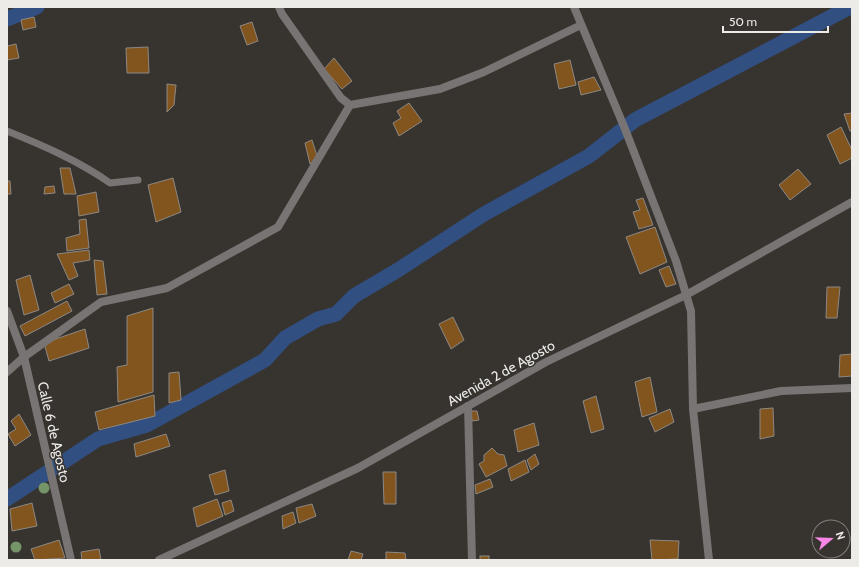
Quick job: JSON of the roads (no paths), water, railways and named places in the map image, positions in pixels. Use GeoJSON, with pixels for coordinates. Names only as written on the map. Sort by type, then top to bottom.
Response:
{"type":"FeatureCollection","features":[{"type":"Feature","properties":{"kind":"street"},"geometry":{"type":"LineString","coordinates":[[280,7],[282,14],[341,98],[350,105],[440,89],[484,72],[581,25]]}},
{"type":"Feature","properties":{"kind":"street"},"geometry":{"type":"LineString","coordinates":[[574,7],[625,129],[676,261],[691,311],[693,409],[709,560]]}},
{"type":"Feature","properties":{"kind":"street"},"geometry":{"type":"LineString","coordinates":[[7,372],[24,357],[101,302],[167,288],[278,227],[350,105]]}},
{"type":"Feature","properties":{"kind":"street","name":"Avenida 2 de Agosto"},"geometry":{"type":"LineString","coordinates":[[159,560],[358,468],[546,362],[686,295],[852,202]]}},
{"type":"Feature","properties":{"kind":"street","name":"Calle 6 de Agosto"},"geometry":{"type":"LineString","coordinates":[[7,311],[24,357],[71,560]]}},
{"type":"Feature","properties":{"kind":"street"},"geometry":{"type":"LineString","coordinates":[[693,409],[781,391],[852,388]]}},
{"type":"Feature","properties":{"kind":"street"},"geometry":{"type":"LineString","coordinates":[[468,406],[472,560]]}},
{"type":"Feature","properties":{"kind":"lane"},"geometry":{"type":"LineString","coordinates":[[7,131],[55,152],[96,173],[110,183],[138,180]]}},
{"type":"Feature","properties":{"kind":"waterway"},"geometry":{"type":"LineString","coordinates":[[7,19],[37,7]]}},
{"type":"Feature","properties":{"kind":"waterway"},"geometry":{"type":"LineString","coordinates":[[7,499],[98,439],[147,425],[265,360],[285,338],[318,319],[336,314],[354,296],[398,270],[484,214],[589,156],[635,120],[850,7]]}}]}
